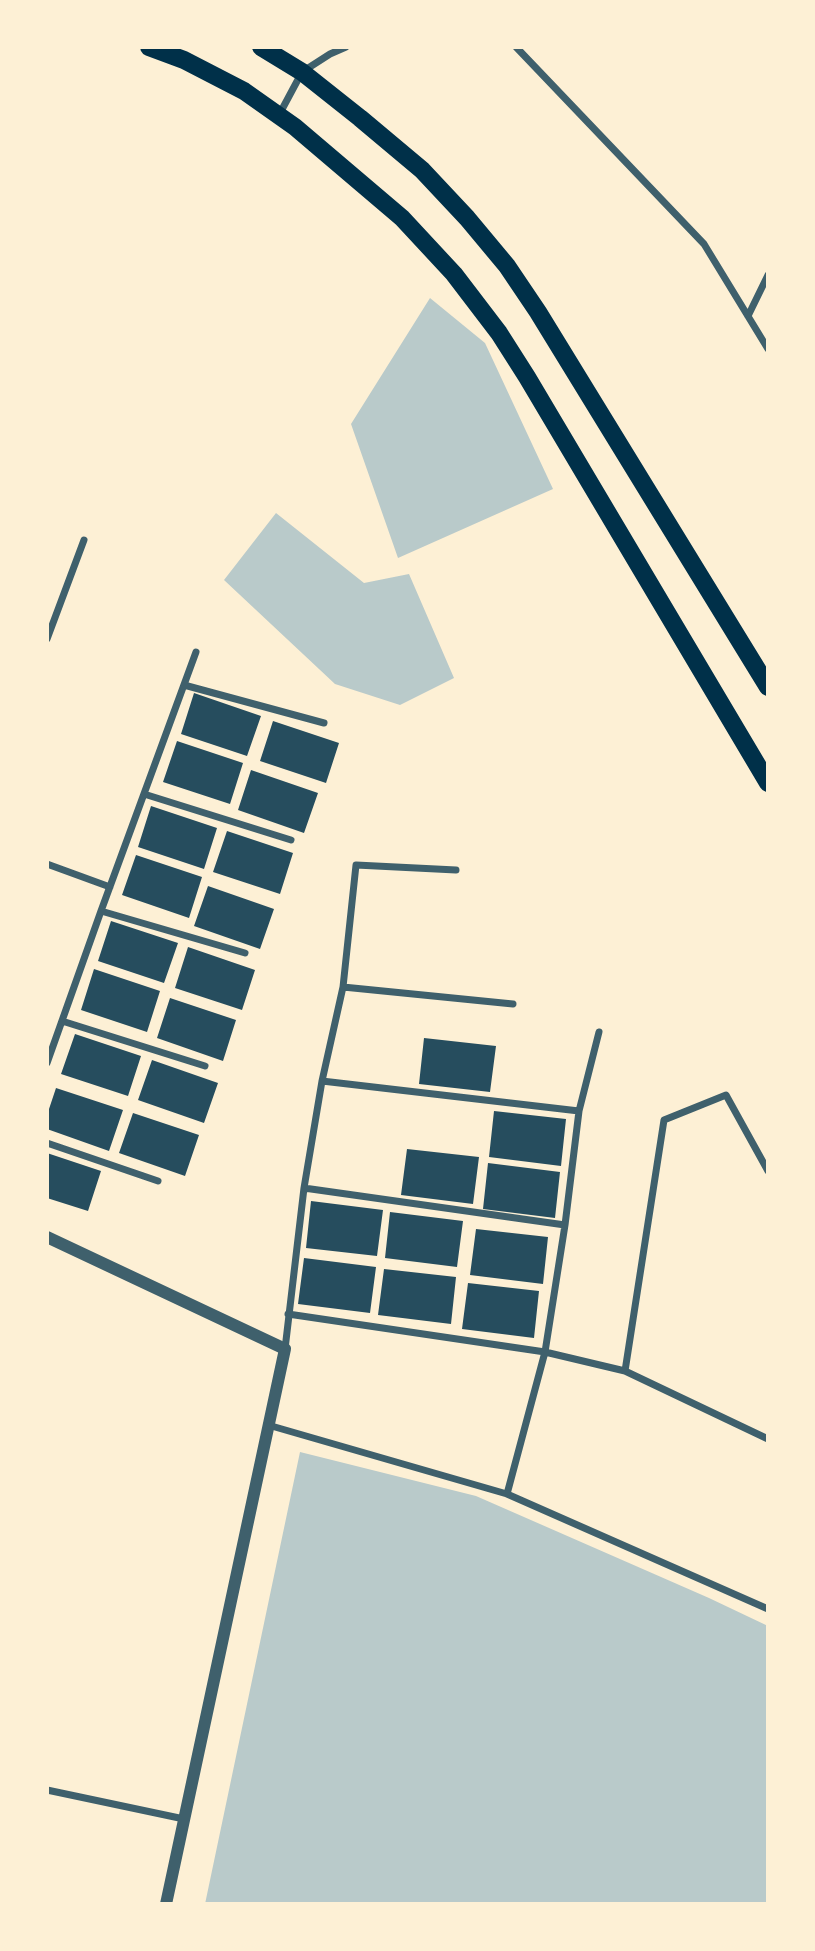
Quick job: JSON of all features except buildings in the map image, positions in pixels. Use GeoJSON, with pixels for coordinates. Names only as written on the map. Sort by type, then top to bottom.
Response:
{"type":"FeatureCollection","features":[{"type":"Feature","properties":{"kind":"main road"},"geometry":{"type":"LineString","coordinates":[[149,47],[184,60],[244,92],[306,135],[402,218],[454,274],[499,333],[527,377],[768,783]]}},
{"type":"Feature","properties":{"kind":"main road"},"geometry":{"type":"LineString","coordinates":[[261,47],[302,72],[422,170],[507,266],[538,312],[768,687]]}},
{"type":"Feature","properties":{"kind":"street"},"geometry":{"type":"LineString","coordinates":[[278,115],[302,72],[346,47]]}},
{"type":"Feature","properties":{"kind":"street"},"geometry":{"type":"LineString","coordinates":[[516,47],[704,244],[768,349]]}},
{"type":"Feature","properties":{"kind":"street"},"geometry":{"type":"LineString","coordinates":[[748,316],[768,275]]}},
{"type":"Feature","properties":{"kind":"street"},"geometry":{"type":"LineString","coordinates":[[47,639],[84,540]]}},
{"type":"Feature","properties":{"kind":"street"},"geometry":{"type":"LineString","coordinates":[[47,1063],[196,652]]}},
{"type":"Feature","properties":{"kind":"street"},"geometry":{"type":"LineString","coordinates":[[184,685],[324,723]]}},
{"type":"Feature","properties":{"kind":"street"},"geometry":{"type":"LineString","coordinates":[[144,794],[291,841]]}},
{"type":"Feature","properties":{"kind":"street"},"geometry":{"type":"LineString","coordinates":[[47,864],[110,887]]}},
{"type":"Feature","properties":{"kind":"street"},"geometry":{"type":"LineString","coordinates":[[166,1904],[285,1349],[304,1188],[322,1081],[343,986],[356,864],[456,870]]}},
{"type":"Feature","properties":{"kind":"street"},"geometry":{"type":"LineString","coordinates":[[101,911],[245,953]]}},
{"type":"Feature","properties":{"kind":"street"},"geometry":{"type":"LineString","coordinates":[[343,986],[513,1004]]}},
{"type":"Feature","properties":{"kind":"street"},"geometry":{"type":"LineString","coordinates":[[62,1021],[205,1066]]}},
{"type":"Feature","properties":{"kind":"street"},"geometry":{"type":"LineString","coordinates":[[507,1494],[545,1352],[579,1111],[599,1032]]}},
{"type":"Feature","properties":{"kind":"street"},"geometry":{"type":"LineString","coordinates":[[322,1081],[579,1111]]}},
{"type":"Feature","properties":{"kind":"street"},"geometry":{"type":"LineString","coordinates":[[625,1371],[664,1120],[726,1095],[768,1171]]}},
{"type":"Feature","properties":{"kind":"street"},"geometry":{"type":"LineString","coordinates":[[47,1143],[158,1181]]}},
{"type":"Feature","properties":{"kind":"street"},"geometry":{"type":"LineString","coordinates":[[304,1188],[565,1225]]}},
{"type":"Feature","properties":{"kind":"street"},"geometry":{"type":"LineString","coordinates":[[47,1237],[285,1349]]}},
{"type":"Feature","properties":{"kind":"street"},"geometry":{"type":"LineString","coordinates":[[288,1314],[545,1352],[625,1371],[768,1439]]}},
{"type":"Feature","properties":{"kind":"street"},"geometry":{"type":"LineString","coordinates":[[268,1425],[507,1494],[768,1609]]}},
{"type":"Feature","properties":{"kind":"street"},"geometry":{"type":"LineString","coordinates":[[47,1790],[184,1819]]}},
{"type":"Feature","properties":{"kind":"shaded area"},"geometry":{"type":"Polygon","coordinates":[[[430,298],[485,343],[553,489],[398,558],[351,424],[430,298]]]}},
{"type":"Feature","properties":{"kind":"shaded area"},"geometry":{"type":"Polygon","coordinates":[[[276,513],[364,583],[409,574],[454,678],[400,705],[335,684],[224,580],[276,513]]]}},
{"type":"Feature","properties":{"kind":"shaded area"},"geometry":{"type":"Polygon","coordinates":[[[300,1452],[476,1496],[768,1626],[768,1904],[205,1904],[300,1452]]]}}]}
